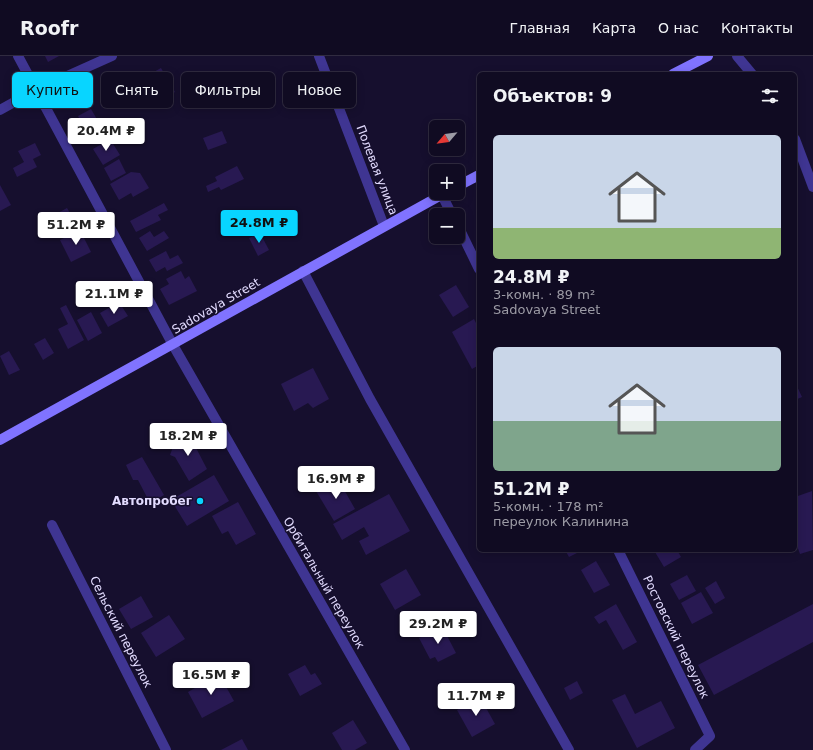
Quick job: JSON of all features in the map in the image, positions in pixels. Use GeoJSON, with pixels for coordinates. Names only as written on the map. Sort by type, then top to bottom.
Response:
{"type":"FeatureCollection","features":[{"type":"Feature","properties":{"kind":"main road"},"geometry":{"type":"LineString","coordinates":[[677,72],[708,56]]}},
{"type":"Feature","properties":{"kind":"main road"},"geometry":{"type":"LineString","coordinates":[[465,182],[477,176]]}},
{"type":"Feature","properties":{"kind":"main road","name":"Sadovaya Street"},"geometry":{"type":"LineString","coordinates":[[0,440],[433,200]]}},
{"type":"Feature","properties":{"kind":"street","name":"Орбитальный переулок"},"geometry":{"type":"LineString","coordinates":[[18,56],[26,72]]}},
{"type":"Feature","properties":{"kind":"street"},"geometry":{"type":"LineString","coordinates":[[76,72],[112,56]]}},
{"type":"Feature","properties":{"kind":"street","name":"Полевая улица"},"geometry":{"type":"LineString","coordinates":[[319,56],[384,226]]}},
{"type":"Feature","properties":{"kind":"street"},"geometry":{"type":"LineString","coordinates":[[737,56],[750,72]]}},
{"type":"Feature","properties":{"kind":"street"},"geometry":{"type":"LineString","coordinates":[[0,110],[12,103]]}},
{"type":"Feature","properties":{"kind":"street","name":"Орбитальный переулок"},"geometry":{"type":"LineString","coordinates":[[46,108],[173,345],[405,750]]}},
{"type":"Feature","properties":{"kind":"street"},"geometry":{"type":"LineString","coordinates":[[797,144],[813,187]]}},
{"type":"Feature","properties":{"kind":"street"},"geometry":{"type":"LineString","coordinates":[[465,240],[477,265]]}},
{"type":"Feature","properties":{"kind":"street"},"geometry":{"type":"LineString","coordinates":[[303,271],[370,399],[569,750]]}},
{"type":"Feature","properties":{"kind":"street","name":"Сельский переулок"},"geometry":{"type":"LineString","coordinates":[[52,525],[166,750]]}},
{"type":"Feature","properties":{"kind":"street","name":"Ростовский переулок"},"geometry":{"type":"LineString","coordinates":[[619,552],[710,736],[694,750]]}},
{"type":"Feature","properties":{"kind":"building"},"geometry":{"type":"Polygon","coordinates":[[[45,56],[59,56],[48,62],[45,56]]]}},
{"type":"Feature","properties":{"kind":"building"},"geometry":{"type":"Polygon","coordinates":[[[161,68],[163,72],[154,72],[161,68]]]}},
{"type":"Feature","properties":{"kind":"building"},"geometry":{"type":"Polygon","coordinates":[[[91,109],[102,128],[89,136],[78,116],[91,109]]]}},
{"type":"Feature","properties":{"kind":"building"},"geometry":{"type":"Polygon","coordinates":[[[222,131],[227,143],[208,150],[203,138],[222,131]]]}},
{"type":"Feature","properties":{"kind":"building"},"geometry":{"type":"Polygon","coordinates":[[[110,139],[120,155],[103,165],[93,149],[110,139]]]}},
{"type":"Feature","properties":{"kind":"building"},"geometry":{"type":"Polygon","coordinates":[[[35,143],[41,155],[33,159],[37,167],[17,177],[13,168],[24,162],[18,151],[35,143]]]}},
{"type":"Feature","properties":{"kind":"building"},"geometry":{"type":"Polygon","coordinates":[[[119,159],[126,173],[111,181],[104,168],[119,159]]]}},
{"type":"Feature","properties":{"kind":"building"},"geometry":{"type":"Polygon","coordinates":[[[237,166],[244,179],[221,190],[219,187],[208,192],[206,186],[217,181],[215,177],[237,166]]]}},
{"type":"Feature","properties":{"kind":"building"},"geometry":{"type":"Polygon","coordinates":[[[131,172],[140,173],[149,188],[133,197],[131,193],[119,200],[110,184],[131,172]]]}},
{"type":"Feature","properties":{"kind":"building"},"geometry":{"type":"Polygon","coordinates":[[[0,185],[11,205],[0,211],[0,185]]]}},
{"type":"Feature","properties":{"kind":"building"},"geometry":{"type":"Polygon","coordinates":[[[164,203],[168,210],[158,215],[161,220],[136,232],[130,221],[164,203]]]}},
{"type":"Feature","properties":{"kind":"building"},"geometry":{"type":"Polygon","coordinates":[[[67,208],[73,218],[53,229],[47,219],[67,208]]]}},
{"type":"Feature","properties":{"kind":"building"},"geometry":{"type":"Polygon","coordinates":[[[252,213],[259,225],[238,236],[231,225],[252,213]]]}},
{"type":"Feature","properties":{"kind":"building"},"geometry":{"type":"Polygon","coordinates":[[[80,230],[91,252],[71,262],[60,240],[80,230]]]}},
{"type":"Feature","properties":{"kind":"building"},"geometry":{"type":"Polygon","coordinates":[[[150,231],[154,237],[164,231],[169,238],[147,251],[139,238],[150,231]]]}},
{"type":"Feature","properties":{"kind":"building"},"geometry":{"type":"Polygon","coordinates":[[[260,233],[269,250],[258,256],[249,238],[260,233]]]}},
{"type":"Feature","properties":{"kind":"building"},"geometry":{"type":"Polygon","coordinates":[[[166,251],[170,259],[178,255],[183,263],[167,271],[165,267],[156,272],[149,260],[166,251]]]}},
{"type":"Feature","properties":{"kind":"building"},"geometry":{"type":"Polygon","coordinates":[[[181,271],[185,279],[189,276],[197,291],[169,305],[160,289],[169,284],[166,279],[181,271]]]}},
{"type":"Feature","properties":{"kind":"building"},"geometry":{"type":"Polygon","coordinates":[[[456,285],[469,307],[453,317],[439,295],[456,285]]]}},
{"type":"Feature","properties":{"kind":"building"},"geometry":{"type":"Polygon","coordinates":[[[119,302],[128,316],[108,327],[100,313],[119,302]]]}},
{"type":"Feature","properties":{"kind":"building"},"geometry":{"type":"Polygon","coordinates":[[[66,305],[84,340],[68,349],[58,329],[68,324],[60,308],[66,305]]]}},
{"type":"Feature","properties":{"kind":"building"},"geometry":{"type":"Polygon","coordinates":[[[91,312],[102,333],[88,341],[77,320],[91,312]]]}},
{"type":"Feature","properties":{"kind":"building"},"geometry":{"type":"Polygon","coordinates":[[[474,319],[477,325],[477,366],[472,369],[452,332],[474,319]]]}},
{"type":"Feature","properties":{"kind":"building"},"geometry":{"type":"Polygon","coordinates":[[[45,338],[54,353],[43,360],[34,344],[45,338]]]}},
{"type":"Feature","properties":{"kind":"building"},"geometry":{"type":"Polygon","coordinates":[[[9,351],[20,370],[9,375],[0,356],[9,351]]]}},
{"type":"Feature","properties":{"kind":"building"},"geometry":{"type":"Polygon","coordinates":[[[313,368],[329,399],[313,408],[308,403],[294,411],[281,384],[313,368]]]}},
{"type":"Feature","properties":{"kind":"building"},"geometry":{"type":"Polygon","coordinates":[[[797,386],[802,397],[797,399],[797,386]]]}},
{"type":"Feature","properties":{"kind":"building"},"geometry":{"type":"Polygon","coordinates":[[[177,436],[195,439],[194,444],[207,469],[189,481],[175,457],[170,455],[177,436]]]}},
{"type":"Feature","properties":{"kind":"building"},"geometry":{"type":"Polygon","coordinates":[[[142,457],[164,495],[150,503],[138,480],[133,480],[126,465],[142,457]]]}},
{"type":"Feature","properties":{"kind":"building","name":"Автопробег"},"geometry":{"type":"Polygon","coordinates":[[[214,475],[229,501],[187,526],[171,500],[214,475]]]}},
{"type":"Feature","properties":{"kind":"building"},"geometry":{"type":"Polygon","coordinates":[[[338,479],[355,509],[334,521],[316,491],[338,479]]]}},
{"type":"Feature","properties":{"kind":"building"},"geometry":{"type":"Polygon","coordinates":[[[812,491],[813,550],[800,554],[797,546],[797,496],[812,491]]]}},
{"type":"Feature","properties":{"kind":"building"},"geometry":{"type":"Polygon","coordinates":[[[389,494],[410,531],[366,555],[359,541],[369,536],[364,527],[342,540],[333,524],[389,494]]]}},
{"type":"Feature","properties":{"kind":"building"},"geometry":{"type":"Polygon","coordinates":[[[238,502],[256,534],[236,545],[228,531],[222,534],[212,516],[238,502]]]}},
{"type":"Feature","properties":{"kind":"building"},"geometry":{"type":"Polygon","coordinates":[[[566,552],[579,552],[569,557],[566,552]]]}},
{"type":"Feature","properties":{"kind":"building"},"geometry":{"type":"Polygon","coordinates":[[[655,552],[678,552],[681,557],[664,567],[655,552]]]}},
{"type":"Feature","properties":{"kind":"building"},"geometry":{"type":"Polygon","coordinates":[[[596,561],[610,585],[594,593],[581,570],[596,561]]]}},
{"type":"Feature","properties":{"kind":"building"},"geometry":{"type":"Polygon","coordinates":[[[406,569],[421,595],[395,610],[380,584],[406,569]]]}},
{"type":"Feature","properties":{"kind":"building"},"geometry":{"type":"Polygon","coordinates":[[[687,575],[696,591],[679,600],[670,584],[687,575]]]}},
{"type":"Feature","properties":{"kind":"building"},"geometry":{"type":"Polygon","coordinates":[[[716,581],[725,598],[715,604],[705,588],[716,581]]]}},
{"type":"Feature","properties":{"kind":"building"},"geometry":{"type":"Polygon","coordinates":[[[701,592],[713,613],[692,624],[681,603],[701,592]]]}},
{"type":"Feature","properties":{"kind":"building"},"geometry":{"type":"Polygon","coordinates":[[[141,596],[153,617],[131,629],[119,609],[141,596]]]}},
{"type":"Feature","properties":{"kind":"building"},"geometry":{"type":"Polygon","coordinates":[[[616,604],[637,642],[623,650],[606,620],[599,624],[594,617],[616,604]]]}},
{"type":"Feature","properties":{"kind":"building"},"geometry":{"type":"Polygon","coordinates":[[[813,604],[813,642],[714,695],[698,665],[813,604]]]}},
{"type":"Feature","properties":{"kind":"building"},"geometry":{"type":"Polygon","coordinates":[[[169,615],[185,639],[156,657],[141,633],[169,615]]]}},
{"type":"Feature","properties":{"kind":"building"},"geometry":{"type":"Polygon","coordinates":[[[442,626],[456,653],[438,662],[435,657],[430,659],[419,638],[442,626]]]}},
{"type":"Feature","properties":{"kind":"building"},"geometry":{"type":"Polygon","coordinates":[[[305,665],[311,675],[315,673],[322,684],[300,696],[288,674],[305,665]]]}},
{"type":"Feature","properties":{"kind":"building"},"geometry":{"type":"Polygon","coordinates":[[[219,674],[234,701],[202,718],[188,692],[219,674]]]}},
{"type":"Feature","properties":{"kind":"building"},"geometry":{"type":"Polygon","coordinates":[[[577,681],[583,693],[570,700],[564,688],[577,681]]]}},
{"type":"Feature","properties":{"kind":"building"},"geometry":{"type":"Polygon","coordinates":[[[625,694],[635,714],[661,701],[675,728],[637,748],[612,700],[625,694]]]}},
{"type":"Feature","properties":{"kind":"building"},"geometry":{"type":"Polygon","coordinates":[[[480,697],[495,724],[472,737],[457,710],[480,697]]]}},
{"type":"Feature","properties":{"kind":"building"},"geometry":{"type":"Polygon","coordinates":[[[353,720],[367,743],[355,750],[342,750],[332,733],[353,720]]]}},
{"type":"Feature","properties":{"kind":"building"},"geometry":{"type":"Polygon","coordinates":[[[242,739],[248,750],[221,750],[242,739]]]}},
{"type":"Feature","properties":{"kind":"place","name":"Автопробег"},"geometry":{"type":"Point","coordinates":[200,501]}}]}
